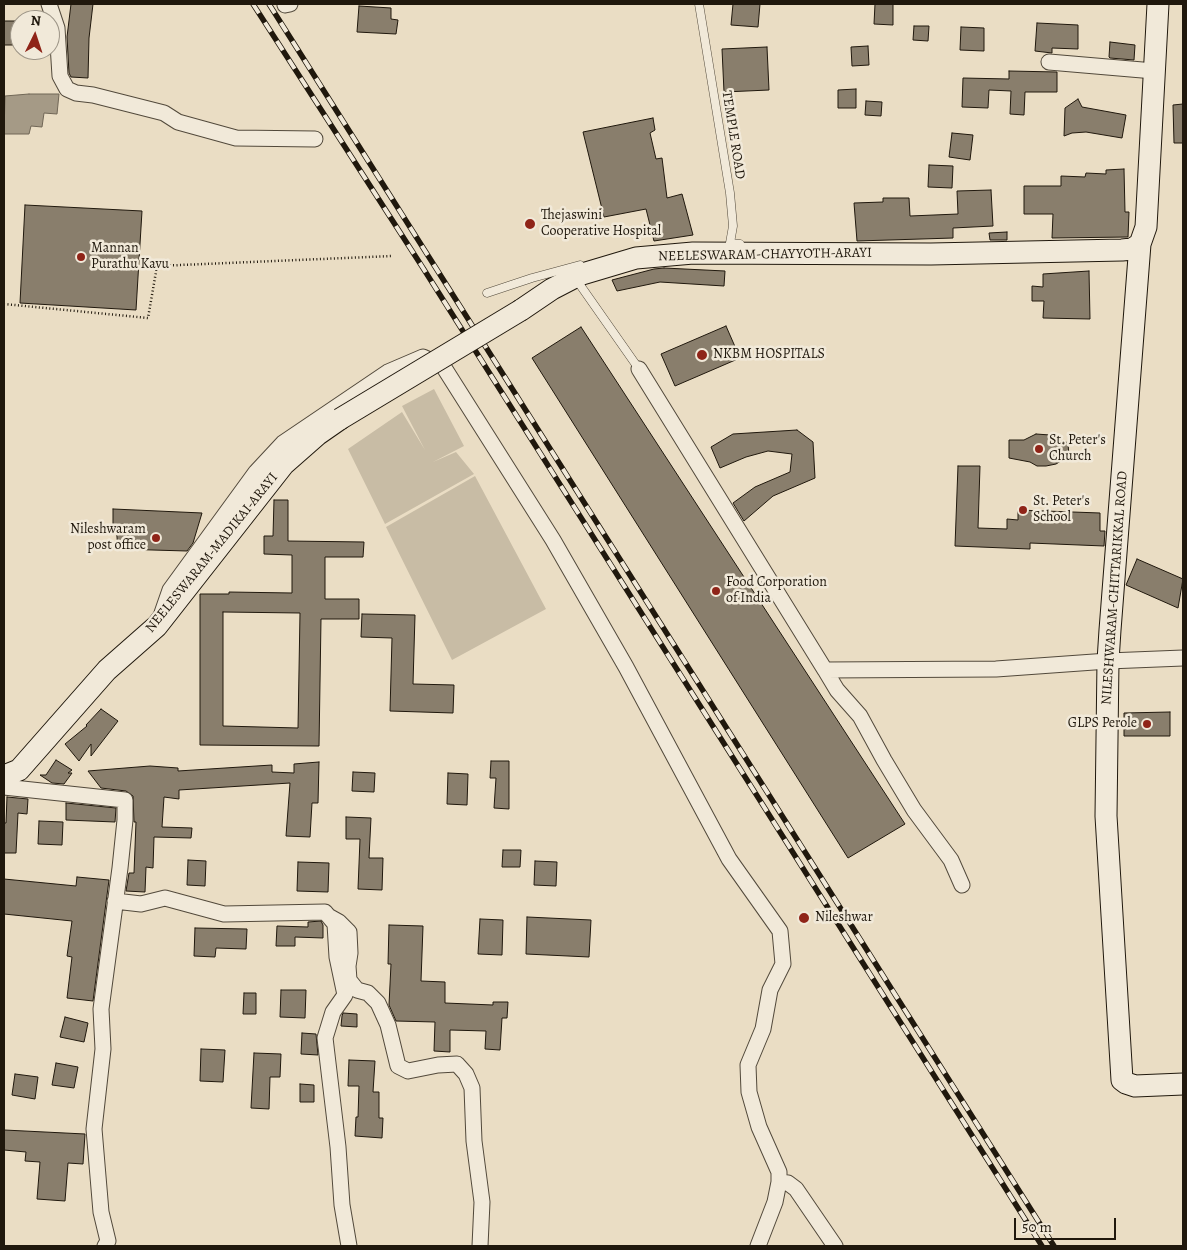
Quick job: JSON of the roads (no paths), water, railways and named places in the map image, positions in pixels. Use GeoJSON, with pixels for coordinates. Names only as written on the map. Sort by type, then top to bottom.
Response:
{"type":"FeatureCollection","features":[{"type":"Feature","properties":{"kind":"main road","name":"NILESHWARAM-CHITTARIKKAL ROAD"},"geometry":{"type":"LineString","coordinates":[[1158,4],[1146,227],[1140,244],[1108,661],[1106,816],[1122,1080],[1126,1084],[1135,1086],[1183,1084]]}},
{"type":"Feature","properties":{"kind":"main road","name":"NEELESWARAM-CHAYYOTH-ARAYI"},"geometry":{"type":"LineString","coordinates":[[340,419],[521,310],[552,289],[579,275],[636,258],[693,253],[750,259],[1122,250],[1132,249],[1140,244]]}},
{"type":"Feature","properties":{"kind":"main road","name":"NEELESWARAM-MADIKAI-ARAYI"},"geometry":{"type":"LineString","coordinates":[[4,776],[19,770],[107,670],[157,626],[284,464],[340,419]]}},
{"type":"Feature","properties":{"kind":"street"},"geometry":{"type":"LineString","coordinates":[[49,4],[57,28],[60,76],[67,89],[76,93],[93,95],[164,113],[178,122],[236,138],[315,139]]}},
{"type":"Feature","properties":{"kind":"street"},"geometry":{"type":"LineString","coordinates":[[1049,62],[1154,71]]}},
{"type":"Feature","properties":{"kind":"street"},"geometry":{"type":"LineString","coordinates":[[157,626],[170,590],[256,472],[283,443],[388,372],[423,357],[443,366],[553,540],[626,667],[729,859],[780,931],[783,964],[770,990],[763,1029],[748,1065],[749,1092],[759,1127],[779,1172],[775,1202],[758,1246]]}},
{"type":"Feature","properties":{"kind":"street"},"geometry":{"type":"LineString","coordinates":[[639,369],[836,690],[860,716],[914,810],[951,860],[962,885]]}},
{"type":"Feature","properties":{"kind":"street"},"geometry":{"type":"LineString","coordinates":[[825,670],[996,669],[1183,658]]}},
{"type":"Feature","properties":{"kind":"street"},"geometry":{"type":"LineString","coordinates":[[4,787],[125,800],[125,820],[101,1009],[103,1050],[94,1129],[101,1212],[108,1241],[105,1246]]}},
{"type":"Feature","properties":{"kind":"street"},"geometry":{"type":"LineString","coordinates":[[115,901],[141,904],[165,898],[224,914],[325,912],[335,924],[337,957],[345,994],[333,1012],[325,1038],[348,1246]]}},
{"type":"Feature","properties":{"kind":"street"},"geometry":{"type":"LineString","coordinates":[[328,916],[339,922],[349,932],[349,980],[357,990],[368,993],[378,1003],[388,1025],[398,1066],[408,1071],[438,1065],[457,1064],[466,1074],[472,1088],[474,1141],[481,1194],[480,1246]]}},
{"type":"Feature","properties":{"kind":"street"},"geometry":{"type":"LineString","coordinates":[[779,1182],[788,1183],[796,1189],[835,1246]]}},
{"type":"Feature","properties":{"kind":"lane","name":"TEMPLE ROAD"},"geometry":{"type":"LineString","coordinates":[[699,4],[730,193],[733,226],[730,243]]}},
{"type":"Feature","properties":{"kind":"lane"},"geometry":{"type":"LineString","coordinates":[[601,260],[662,247],[711,244]]}},
{"type":"Feature","properties":{"kind":"lane"},"geometry":{"type":"LineString","coordinates":[[721,244],[750,244],[750,259]]}},
{"type":"Feature","properties":{"kind":"lane"},"geometry":{"type":"LineString","coordinates":[[639,369],[578,282],[640,263],[682,262]]}},
{"type":"Feature","properties":{"kind":"lane"},"geometry":{"type":"LineString","coordinates":[[487,293],[585,263]]}},
{"type":"Feature","properties":{"kind":"railway"},"geometry":{"type":"LineString","coordinates":[[253,4],[423,268],[1042,1246]]}},
{"type":"Feature","properties":{"kind":"railway"},"geometry":{"type":"LineString","coordinates":[[269,4],[1054,1246]]}},
{"type":"Feature","properties":{"kind":"place","name":"Thejaswini Cooperative Hospital"},"geometry":{"type":"Point","coordinates":[530,224]}},
{"type":"Feature","properties":{"kind":"place","name":"Mannan Purathu Kavu"},"geometry":{"type":"Point","coordinates":[81,257]}},
{"type":"Feature","properties":{"kind":"place","name":"NKBM HOSPITALS"},"geometry":{"type":"Point","coordinates":[702,355]}},
{"type":"Feature","properties":{"kind":"place","name":"St. Peter's Church"},"geometry":{"type":"Point","coordinates":[1039,449]}},
{"type":"Feature","properties":{"kind":"place","name":"St. Peter's School"},"geometry":{"type":"Point","coordinates":[1023,510]}},
{"type":"Feature","properties":{"kind":"place","name":"Nileshwaram post office"},"geometry":{"type":"Point","coordinates":[156,538]}},
{"type":"Feature","properties":{"kind":"place","name":"Food Corporation of India"},"geometry":{"type":"Point","coordinates":[716,591]}},
{"type":"Feature","properties":{"kind":"place","name":"GLPS Perole"},"geometry":{"type":"Point","coordinates":[1147,724]}},
{"type":"Feature","properties":{"kind":"place","name":"Nileshwar"},"geometry":{"type":"Point","coordinates":[804,918]}}]}
